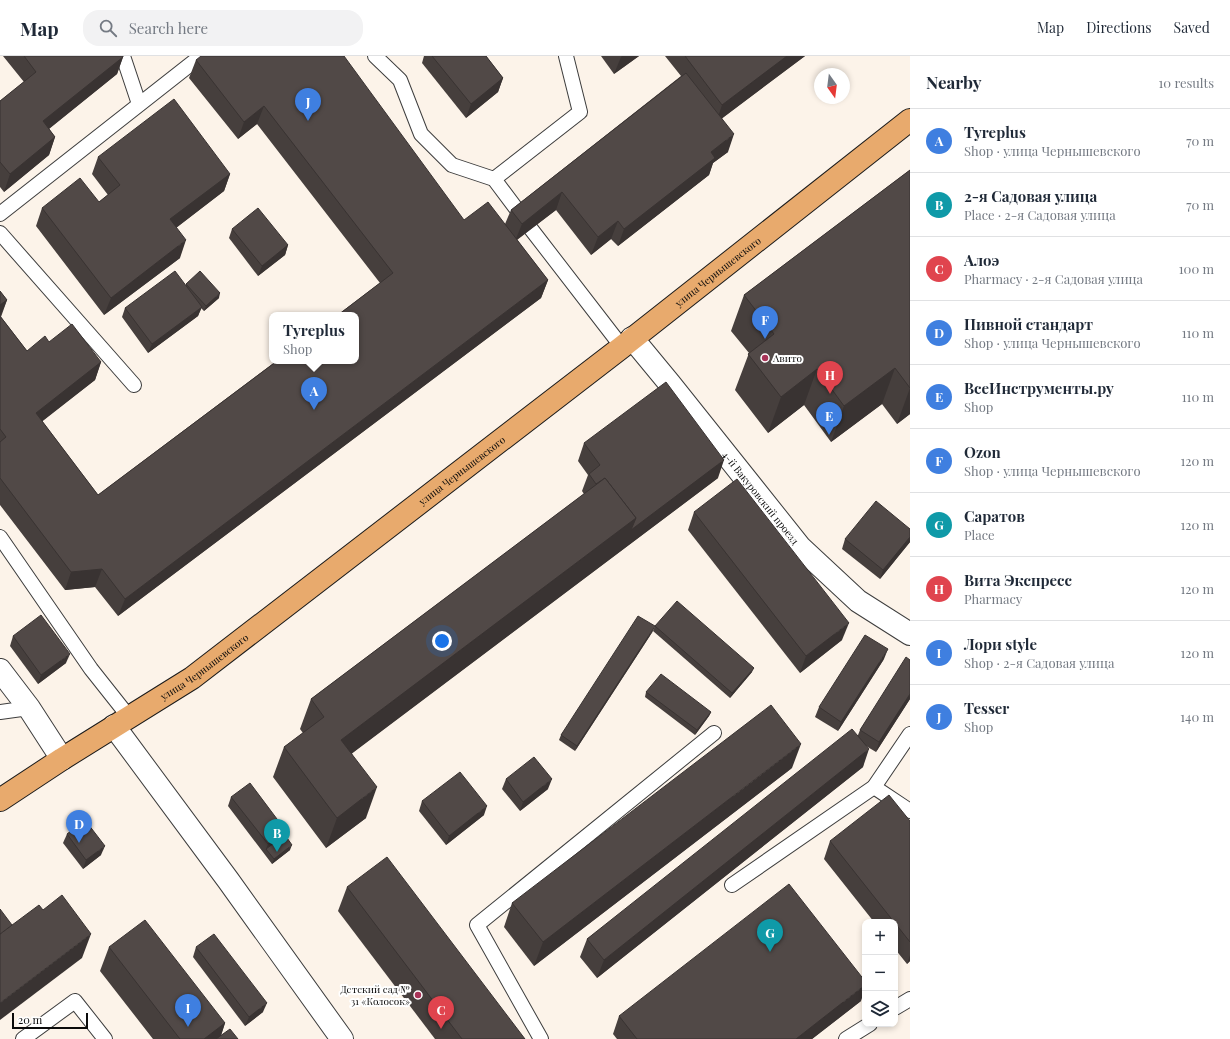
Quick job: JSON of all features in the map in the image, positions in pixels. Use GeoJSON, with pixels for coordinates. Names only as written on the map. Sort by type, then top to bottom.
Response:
{"type":"FeatureCollection","features":[{"type":"Feature","properties":{"kind":"main road","name":"улица Чернышевского"},"geometry":{"type":"LineString","coordinates":[[0,800],[62,759],[192,678],[627,343],[910,120]]}},
{"type":"Feature","properties":{"kind":"street","name":"4-й Вакуровский проезд"},"geometry":{"type":"LineString","coordinates":[[627,343],[670,384],[800,547],[858,601],[910,634]]}},
{"type":"Feature","properties":{"kind":"street"},"geometry":{"type":"LineString","coordinates":[[0,670],[28,708],[62,759]]}},
{"type":"Feature","properties":{"kind":"street"},"geometry":{"type":"LineString","coordinates":[[121,722],[182,819],[228,880],[342,1039]]}},
{"type":"Feature","properties":{"kind":"lane"},"geometry":{"type":"LineString","coordinates":[[123,56],[139,104]]}},
{"type":"Feature","properties":{"kind":"lane"},"geometry":{"type":"LineString","coordinates":[[0,214],[201,56]]}},
{"type":"Feature","properties":{"kind":"lane"},"geometry":{"type":"LineString","coordinates":[[375,56],[400,80],[421,134],[452,165],[494,179],[521,215]]}},
{"type":"Feature","properties":{"kind":"lane"},"geometry":{"type":"LineString","coordinates":[[494,179],[580,112],[566,56]]}},
{"type":"Feature","properties":{"kind":"lane"},"geometry":{"type":"LineString","coordinates":[[531,229],[627,343]]}},
{"type":"Feature","properties":{"kind":"lane"},"geometry":{"type":"LineString","coordinates":[[0,233],[134,384]]}},
{"type":"Feature","properties":{"kind":"lane"},"geometry":{"type":"LineString","coordinates":[[0,537],[91,669],[121,722]]}},
{"type":"Feature","properties":{"kind":"lane"},"geometry":{"type":"LineString","coordinates":[[0,712],[28,708]]}},
{"type":"Feature","properties":{"kind":"lane"},"geometry":{"type":"LineString","coordinates":[[541,1039],[477,925],[714,733]]}},
{"type":"Feature","properties":{"kind":"lane"},"geometry":{"type":"LineString","coordinates":[[732,885],[874,787],[910,734]]}},
{"type":"Feature","properties":{"kind":"lane"},"geometry":{"type":"LineString","coordinates":[[874,787],[910,811]]}},
{"type":"Feature","properties":{"kind":"lane"},"geometry":{"type":"LineString","coordinates":[[898,1006],[910,999]]}},
{"type":"Feature","properties":{"kind":"lane"},"geometry":{"type":"LineString","coordinates":[[23,1039],[75,1001],[105,1039]]}},
{"type":"Feature","properties":{"kind":"lane"},"geometry":{"type":"LineString","coordinates":[[846,1039],[865,1027]]}},
{"type":"Feature","properties":{"kind":"building"},"geometry":{"type":"Polygon","coordinates":[[[24,56],[123,57],[43,121],[55,137],[10,174],[0,162],[0,101],[36,72],[24,56]]]}},
{"type":"Feature","properties":{"kind":"building"},"geometry":{"type":"Polygon","coordinates":[[[201,56],[344,56],[464,220],[488,202],[548,280],[125,599],[102,569],[71,572],[0,478],[0,442],[6,437],[0,429],[0,316],[27,351],[45,336],[49,342],[72,324],[101,362],[36,413],[98,495],[273,364],[359,364],[359,312],[342,312],[393,273],[264,106],[244,122],[196,60],[201,56]]]}},
{"type":"Feature","properties":{"kind":"building"},"geometry":{"type":"Polygon","coordinates":[[[432,56],[486,56],[503,78],[471,104],[432,56]]]}},
{"type":"Feature","properties":{"kind":"building"},"geometry":{"type":"Polygon","coordinates":[[[685,56],[787,56],[722,105],[685,56]]]}},
{"type":"Feature","properties":{"kind":"building"},"geometry":{"type":"Polygon","coordinates":[[[686,73],[734,134],[711,152],[715,158],[624,229],[618,221],[598,237],[562,192],[522,224],[511,210],[686,73]]]}},
{"type":"Feature","properties":{"kind":"building"},"geometry":{"type":"Polygon","coordinates":[[[174,99],[230,174],[170,219],[186,240],[111,298],[42,208],[80,178],[99,202],[120,185],[98,157],[174,99]]]}},
{"type":"Feature","properties":{"kind":"building"},"geometry":{"type":"Polygon","coordinates":[[[910,170],[910,388],[895,368],[844,406],[817,369],[781,397],[748,354],[774,334],[744,295],[910,170]]]}},
{"type":"Feature","properties":{"kind":"building"},"geometry":{"type":"Polygon","coordinates":[[[258,208],[288,245],[262,266],[232,229],[258,208]]]}},
{"type":"Feature","properties":{"kind":"building"},"geometry":{"type":"Polygon","coordinates":[[[175,271],[202,307],[152,344],[125,308],[175,271]]]}},
{"type":"Feature","properties":{"kind":"building"},"geometry":{"type":"Polygon","coordinates":[[[200,271],[220,293],[206,306],[186,284],[200,271]]]}},
{"type":"Feature","properties":{"kind":"building"},"geometry":{"type":"Polygon","coordinates":[[[0,291],[7,300],[0,305],[0,291]]]}},
{"type":"Feature","properties":{"kind":"building"},"geometry":{"type":"Polygon","coordinates":[[[666,382],[724,460],[631,530],[636,518],[605,478],[596,484],[589,474],[600,465],[584,443],[666,382]]]}},
{"type":"Feature","properties":{"kind":"building"},"geometry":{"type":"Polygon","coordinates":[[[605,478],[636,518],[341,740],[377,787],[337,818],[284,747],[324,717],[311,699],[605,478]]]}},
{"type":"Feature","properties":{"kind":"building"},"geometry":{"type":"Polygon","coordinates":[[[737,479],[849,623],[806,656],[694,512],[737,479]]]}},
{"type":"Feature","properties":{"kind":"building"},"geometry":{"type":"Polygon","coordinates":[[[876,501],[910,529],[910,537],[883,570],[845,539],[876,501]]]}},
{"type":"Feature","properties":{"kind":"building"},"geometry":{"type":"Polygon","coordinates":[[[677,601],[754,668],[732,693],[655,626],[677,601]]]}},
{"type":"Feature","properties":{"kind":"building"},"geometry":{"type":"Polygon","coordinates":[[[41,615],[70,654],[41,675],[13,636],[41,615]]]}},
{"type":"Feature","properties":{"kind":"building"},"geometry":{"type":"Polygon","coordinates":[[[638,616],[655,626],[577,746],[561,735],[638,616]]]}},
{"type":"Feature","properties":{"kind":"building"},"geometry":{"type":"Polygon","coordinates":[[[865,635],[888,649],[841,722],[819,707],[865,635]]]}},
{"type":"Feature","properties":{"kind":"building"},"geometry":{"type":"Polygon","coordinates":[[[906,657],[910,660],[910,694],[879,742],[860,730],[906,657]]]}},
{"type":"Feature","properties":{"kind":"building"},"geometry":{"type":"Polygon","coordinates":[[[661,674],[711,712],[697,730],[646,692],[661,674]]]}},
{"type":"Feature","properties":{"kind":"building"},"geometry":{"type":"Polygon","coordinates":[[[771,705],[801,744],[543,942],[512,903],[771,705]]]}},
{"type":"Feature","properties":{"kind":"building"},"geometry":{"type":"Polygon","coordinates":[[[852,729],[869,749],[604,960],[587,939],[852,729]]]}},
{"type":"Feature","properties":{"kind":"building"},"geometry":{"type":"Polygon","coordinates":[[[534,757],[552,779],[523,802],[506,779],[534,757]]]}},
{"type":"Feature","properties":{"kind":"building"},"geometry":{"type":"Polygon","coordinates":[[[460,772],[487,806],[449,836],[422,801],[460,772]]]}},
{"type":"Feature","properties":{"kind":"building"},"geometry":{"type":"Polygon","coordinates":[[[250,783],[286,831],[268,844],[231,797],[250,783]]]}},
{"type":"Feature","properties":{"kind":"building"},"geometry":{"type":"Polygon","coordinates":[[[889,795],[910,821],[910,942],[898,927],[898,919],[892,919],[830,841],[889,795]]]}},
{"type":"Feature","properties":{"kind":"building"},"geometry":{"type":"Polygon","coordinates":[[[85,820],[105,846],[86,860],[67,834],[85,820]]]}},
{"type":"Feature","properties":{"kind":"building"},"geometry":{"type":"Polygon","coordinates":[[[285,835],[292,845],[274,859],[266,849],[285,835]]]}},
{"type":"Feature","properties":{"kind":"building"},"geometry":{"type":"Polygon","coordinates":[[[387,857],[525,1039],[462,1039],[347,887],[387,857]]]}},
{"type":"Feature","properties":{"kind":"building"},"geometry":{"type":"Polygon","coordinates":[[[789,884],[862,977],[862,987],[796,1039],[637,1039],[619,1016],[789,884]]]}},
{"type":"Feature","properties":{"kind":"building"},"geometry":{"type":"Polygon","coordinates":[[[62,895],[91,934],[0,1003],[0,934],[39,905],[43,910],[62,895]]]}},
{"type":"Feature","properties":{"kind":"building"},"geometry":{"type":"Polygon","coordinates":[[[0,909],[12,925],[0,934],[0,909]]]}},
{"type":"Feature","properties":{"kind":"building"},"geometry":{"type":"Polygon","coordinates":[[[145,920],[225,1023],[204,1039],[180,1039],[109,947],[145,920]]]}},
{"type":"Feature","properties":{"kind":"building"},"geometry":{"type":"Polygon","coordinates":[[[214,934],[267,1003],[249,1017],[196,947],[214,934]]]}},
{"type":"Feature","properties":{"kind":"building"},"geometry":{"type":"Polygon","coordinates":[[[230,1029],[238,1039],[216,1039],[230,1029]]]}},
{"type":"Feature","properties":{"kind":"place","name":"Tesser"},"geometry":{"type":"Point","coordinates":[308,121]}},
{"type":"Feature","properties":{"kind":"place","name":"Ozon"},"geometry":{"type":"Point","coordinates":[765,339]}},
{"type":"Feature","properties":{"kind":"place","name":"Авито"},"geometry":{"type":"Point","coordinates":[765,358]}},
{"type":"Feature","properties":{"kind":"place","name":"Вита Экспресс"},"geometry":{"type":"Point","coordinates":[830,394]}},
{"type":"Feature","properties":{"kind":"place","name":"Tyreplus"},"geometry":{"type":"Point","coordinates":[314,410]}},
{"type":"Feature","properties":{"kind":"place","name":"ВсеИнструменты.ру"},"geometry":{"type":"Point","coordinates":[829,435]}},
{"type":"Feature","properties":{"kind":"place","name":"Пивной стандарт"},"geometry":{"type":"Point","coordinates":[79,843]}},
{"type":"Feature","properties":{"kind":"place","name":"2-я Садовая улица"},"geometry":{"type":"Point","coordinates":[277,852]}},
{"type":"Feature","properties":{"kind":"place","name":"Саратов"},"geometry":{"type":"Point","coordinates":[770,952]}},
{"type":"Feature","properties":{"kind":"place","name":"Детский сад № 31 «Колосок»"},"geometry":{"type":"Point","coordinates":[418,995]}},
{"type":"Feature","properties":{"kind":"place","name":"Лори style"},"geometry":{"type":"Point","coordinates":[188,1027]}},
{"type":"Feature","properties":{"kind":"place","name":"Алоэ"},"geometry":{"type":"Point","coordinates":[441,1029]}}]}
